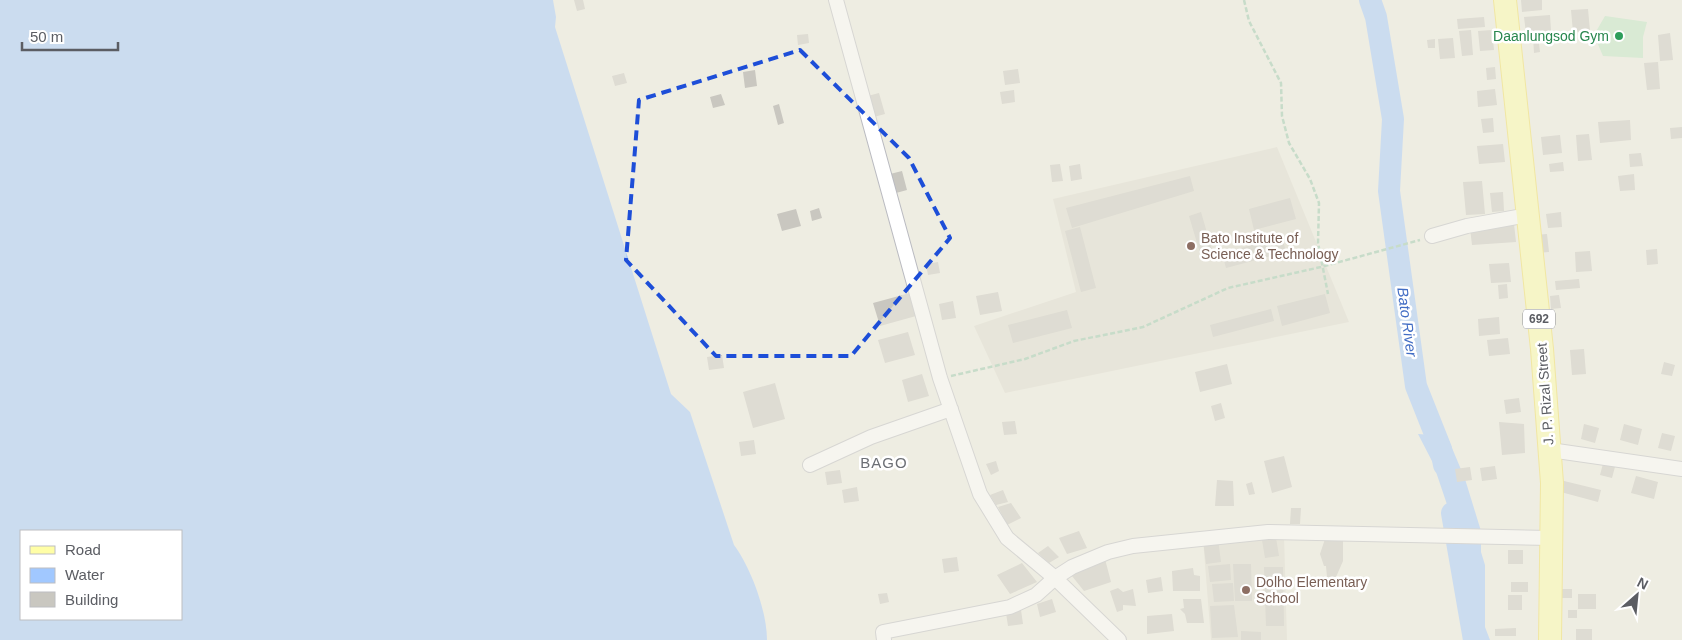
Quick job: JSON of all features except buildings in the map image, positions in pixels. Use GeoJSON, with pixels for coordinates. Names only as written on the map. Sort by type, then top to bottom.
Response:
{"type":"FeatureCollection","features":[{"type":"Feature","properties":{"kind":"main road","name":"J. P. Rizal Street"},"geometry":{"type":"LineString","coordinates":[[1505,0],[1550,450],[1552,483],[1550,640]]}},
{"type":"Feature","properties":{"kind":"street"},"geometry":{"type":"LineString","coordinates":[[836,0],[940,378],[980,494],[1007,538],[1055,578],[1119,640]]}},
{"type":"Feature","properties":{"kind":"street"},"geometry":{"type":"LineString","coordinates":[[1432,236],[1467,226],[1528,215]]}},
{"type":"Feature","properties":{"kind":"street"},"geometry":{"type":"LineString","coordinates":[[810,464],[872,437],[951,409]]}},
{"type":"Feature","properties":{"kind":"street"},"geometry":{"type":"LineString","coordinates":[[1550,450],[1682,469]]}},
{"type":"Feature","properties":{"kind":"street"},"geometry":{"type":"LineString","coordinates":[[884,640],[883,632],[952,620],[1010,607],[1036,595],[1055,578],[1072,567],[1108,552],[1133,546],[1268,532],[1434,534],[1552,538]]}},
{"type":"Feature","properties":{"kind":"path"},"geometry":{"type":"LineString","coordinates":[[1244,0],[1249,20],[1281,82],[1282,116],[1289,143],[1310,179],[1319,202],[1318,243],[1321,267],[1328,294]]}},
{"type":"Feature","properties":{"kind":"path"},"geometry":{"type":"LineString","coordinates":[[940,378],[1025,359],[1074,340],[1143,327],[1228,288],[1321,267],[1432,236]]}},
{"type":"Feature","properties":{"kind":"highlighted area"},"geometry":{"type":"Polygon","coordinates":[[[800,50],[909,158],[950,238],[851,356],[716,356],[626,260],[639,100],[800,50]]]}},
{"type":"Feature","properties":{"kind":"shaded area","name":"Bato Institute of Science & Technology"},"geometry":{"type":"Polygon","coordinates":[[[1277,147],[1349,322],[1005,393],[974,326],[1076,292],[1053,199],[1277,147]]]}},
{"type":"Feature","properties":{"kind":"shaded area","name":"Dolho Elementary School"},"geometry":{"type":"Polygon","coordinates":[[[1284,535],[1287,640],[1211,640],[1203,539],[1284,535]]]}},
{"type":"Feature","properties":{"kind":"green space","name":"Daanlungsod Gym"},"geometry":{"type":"Polygon","coordinates":[[[1605,16],[1647,22],[1643,37],[1643,58],[1603,56],[1594,35],[1605,16]]]}},
{"type":"Feature","properties":{"kind":"water"},"geometry":{"type":"Polygon","coordinates":[[[0,0],[553,0],[556,17],[555,27],[671,394],[690,412],[734,545],[746,565],[757,590],[764,616],[767,640],[0,640],[0,0]]]}},
{"type":"Feature","properties":{"kind":"water"},"geometry":{"type":"Polygon","coordinates":[[[1418,434],[1447,436],[1465,479],[1481,531],[1481,552],[1485,565],[1485,627],[1490,640],[1469,640],[1466,589],[1462,576],[1461,546],[1433,463],[1418,434]]]}},
{"type":"Feature","properties":{"kind":"waterway","name":"Bato River"},"geometry":{"type":"LineString","coordinates":[[1370,0],[1376,17],[1393,119],[1389,191],[1416,386],[1441,449],[1444,465]]}},
{"type":"Feature","properties":{"kind":"waterway","name":"Bato River"},"geometry":{"type":"LineString","coordinates":[[1452,513],[1474,640]]}},
{"type":"Feature","properties":{"kind":"place","name":"Daanlungsod Gym"},"geometry":{"type":"Point","coordinates":[1619,36]}},
{"type":"Feature","properties":{"kind":"place","name":"Bato Institute of Science & Technology"},"geometry":{"type":"Point","coordinates":[1191,246]}},
{"type":"Feature","properties":{"kind":"place","name":"Dolho Elementary School"},"geometry":{"type":"Point","coordinates":[1246,590]}},
{"type":"Feature","properties":{"kind":"district","name":"BAGO"},"geometry":{"type":"Point","coordinates":[884,463]}}]}
